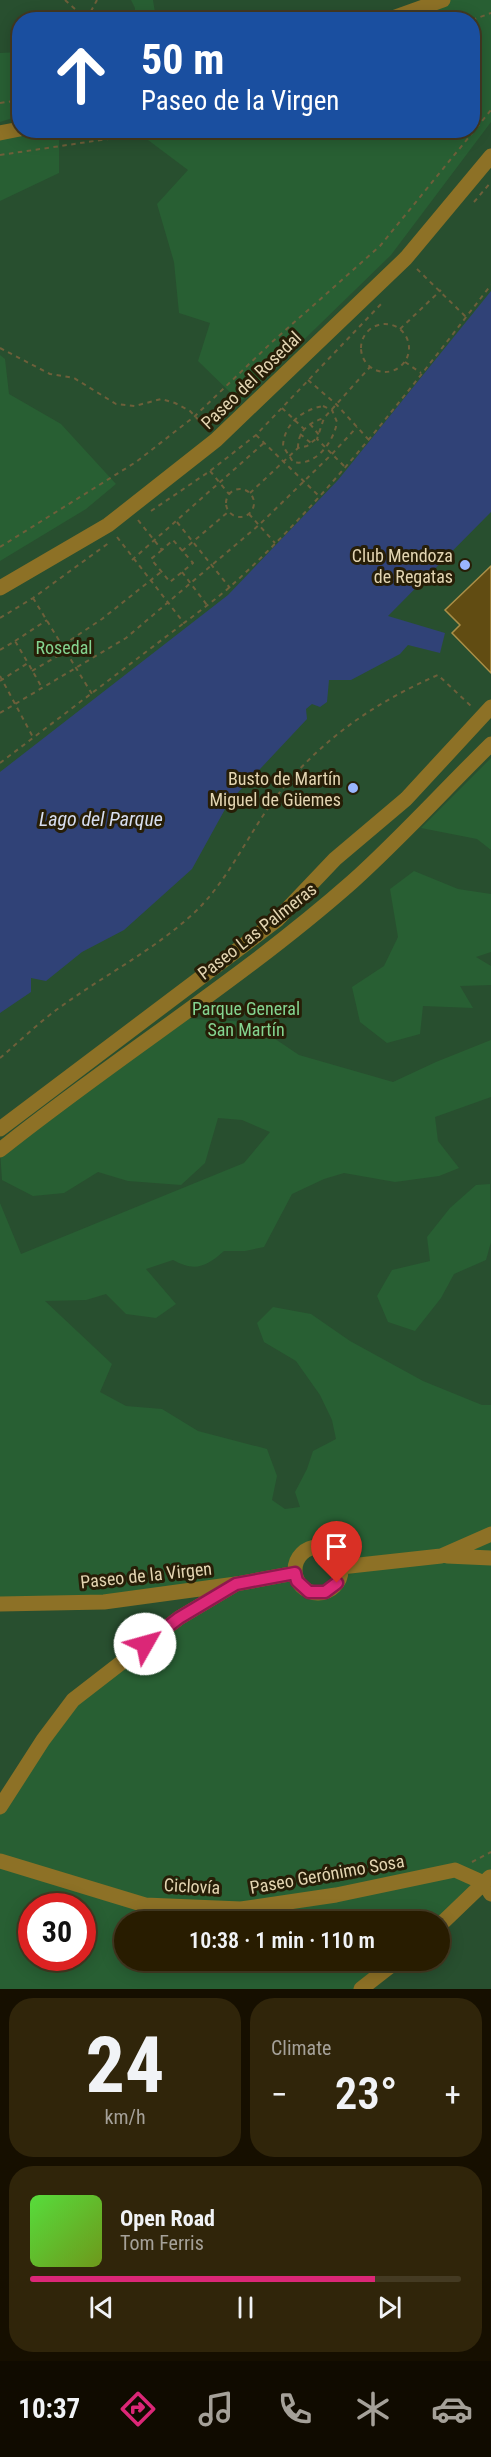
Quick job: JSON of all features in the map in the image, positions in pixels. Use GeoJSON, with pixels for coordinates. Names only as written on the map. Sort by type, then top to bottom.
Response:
{"type":"FeatureCollection","features":[{"type":"Feature","properties":{"kind":"street"},"geometry":{"type":"LineString","coordinates":[[409,12],[443,0]]}},
{"type":"Feature","properties":{"kind":"street","name":"Paseo del Rosedal"},"geometry":{"type":"LineString","coordinates":[[0,588],[108,525],[216,440],[406,258],[491,156]]}},
{"type":"Feature","properties":{"kind":"street"},"geometry":{"type":"LineString","coordinates":[[0,1129],[276,920],[335,859],[406,798],[487,710]]}},
{"type":"Feature","properties":{"kind":"street","name":"Paseo Las Palmeras"},"geometry":{"type":"LineString","coordinates":[[0,1150],[66,1097],[276,943],[352,881],[491,744]]}},
{"type":"Feature","properties":{"kind":"street"},"geometry":{"type":"LineString","coordinates":[[441,1556],[491,1534]]}},
{"type":"Feature","properties":{"kind":"street"},"geometry":{"type":"LineString","coordinates":[[315,1547],[329,1550],[339,1560],[341,1567],[340,1575],[332,1588],[317,1593],[302,1587],[295,1573],[295,1566],[302,1553],[315,1547]]}},
{"type":"Feature","properties":{"kind":"street"},"geometry":{"type":"LineString","coordinates":[[341,1567],[441,1556],[491,1558]]}},
{"type":"Feature","properties":{"kind":"street","name":"Paseo de la Virgen"},"geometry":{"type":"LineString","coordinates":[[0,1604],[104,1602],[236,1584],[295,1573]]}},
{"type":"Feature","properties":{"kind":"street"},"geometry":{"type":"LineString","coordinates":[[0,1807],[43,1740],[73,1700],[179,1618],[236,1584]]}},
{"type":"Feature","properties":{"kind":"street","name":"Paseo Gerónimo Sosa"},"geometry":{"type":"LineString","coordinates":[[0,1861],[145,1905],[241,1909],[336,1895],[456,1870],[489,1885]]}},
{"type":"Feature","properties":{"kind":"street"},"geometry":{"type":"LineString","coordinates":[[450,1917],[489,1885]]}},
{"type":"Feature","properties":{"kind":"street"},"geometry":{"type":"LineString","coordinates":[[361,1989],[384,1971]]}},
{"type":"Feature","properties":{"kind":"path"},"geometry":{"type":"LineString","coordinates":[[65,0],[81,12]]}},
{"type":"Feature","properties":{"kind":"path"},"geometry":{"type":"LineString","coordinates":[[480,123],[491,110]]}},
{"type":"Feature","properties":{"kind":"path"},"geometry":{"type":"LineString","coordinates":[[0,155],[115,138]]}},
{"type":"Feature","properties":{"kind":"path"},"geometry":{"type":"LineString","coordinates":[[0,547],[136,462],[195,416],[271,343],[380,246],[468,138]]}},
{"type":"Feature","properties":{"kind":"path"},"geometry":{"type":"LineString","coordinates":[[0,763],[230,588],[345,467],[491,285]]}},
{"type":"Feature","properties":{"kind":"path"},"geometry":{"type":"LineString","coordinates":[[400,329],[441,290]]}},
{"type":"Feature","properties":{"kind":"path"},"geometry":{"type":"LineString","coordinates":[[386,324],[400,329],[409,344],[405,362],[394,371],[386,373],[370,367],[362,355],[361,347],[366,333],[372,328],[386,324]]}},
{"type":"Feature","properties":{"kind":"path"},"geometry":{"type":"LineString","coordinates":[[0,348],[50,374],[74,378],[116,404],[135,406],[161,399],[190,411],[216,440]]}},
{"type":"Feature","properties":{"kind":"path"},"geometry":{"type":"LineString","coordinates":[[405,362],[421,373]]}},
{"type":"Feature","properties":{"kind":"path"},"geometry":{"type":"LineString","coordinates":[[298,448],[300,434],[304,429],[332,411],[370,367]]}},
{"type":"Feature","properties":{"kind":"path"},"geometry":{"type":"LineString","coordinates":[[308,380],[336,404],[368,439]]}},
{"type":"Feature","properties":{"kind":"path"},"geometry":{"type":"LineString","coordinates":[[323,406],[332,411],[337,422],[335,434],[326,447],[306,462],[293,462],[283,446],[288,427],[295,420],[302,413],[323,406]]}},
{"type":"Feature","properties":{"kind":"path"},"geometry":{"type":"LineString","coordinates":[[282,408],[304,429]]}},
{"type":"Feature","properties":{"kind":"path"},"geometry":{"type":"LineString","coordinates":[[250,493],[298,448],[317,439],[324,418]]}},
{"type":"Feature","properties":{"kind":"path"},"geometry":{"type":"LineString","coordinates":[[310,424],[319,435]]}},
{"type":"Feature","properties":{"kind":"path"},"geometry":{"type":"LineString","coordinates":[[0,713],[17,705],[42,687],[126,638],[259,525],[357,427]]}},
{"type":"Feature","properties":{"kind":"path"},"geometry":{"type":"LineString","coordinates":[[300,434],[311,443]]}},
{"type":"Feature","properties":{"kind":"path"},"geometry":{"type":"LineString","coordinates":[[256,435],[319,496]]}},
{"type":"Feature","properties":{"kind":"path"},"geometry":{"type":"LineString","coordinates":[[317,439],[345,467]]}},
{"type":"Feature","properties":{"kind":"path"},"geometry":{"type":"LineString","coordinates":[[132,560],[264,443]]}},
{"type":"Feature","properties":{"kind":"path"},"geometry":{"type":"LineString","coordinates":[[210,471],[229,494]]}},
{"type":"Feature","properties":{"kind":"path"},"geometry":{"type":"LineString","coordinates":[[241,489],[250,493],[253,506],[248,514],[240,517],[229,512],[225,503],[229,494],[241,489]]}},
{"type":"Feature","properties":{"kind":"path"},"geometry":{"type":"LineString","coordinates":[[182,551],[229,512]]}},
{"type":"Feature","properties":{"kind":"path"},"geometry":{"type":"LineString","coordinates":[[248,514],[275,543]]}},
{"type":"Feature","properties":{"kind":"path"},"geometry":{"type":"LineString","coordinates":[[138,520],[162,550]]}},
{"type":"Feature","properties":{"kind":"path"},"geometry":{"type":"LineString","coordinates":[[176,521],[213,564],[230,588]]}},
{"type":"Feature","properties":{"kind":"path"},"geometry":{"type":"LineString","coordinates":[[108,525],[132,560],[169,601],[184,623]]}},
{"type":"Feature","properties":{"kind":"path"},"geometry":{"type":"LineString","coordinates":[[173,540],[182,551],[192,563],[170,582],[151,559],[173,540]]}},
{"type":"Feature","properties":{"kind":"path"},"geometry":{"type":"LineString","coordinates":[[63,645],[102,620],[161,572]]}},
{"type":"Feature","properties":{"kind":"path"},"geometry":{"type":"LineString","coordinates":[[182,572],[207,605]]}},
{"type":"Feature","properties":{"kind":"path"},"geometry":{"type":"LineString","coordinates":[[33,598],[92,694]]}},
{"type":"Feature","properties":{"kind":"path"},"geometry":{"type":"LineString","coordinates":[[0,650],[47,620]]}},
{"type":"Feature","properties":{"kind":"path"},"geometry":{"type":"LineString","coordinates":[[15,641],[42,687]]}},
{"type":"Feature","properties":{"kind":"path"},"geometry":{"type":"LineString","coordinates":[[32,671],[67,651]]}},
{"type":"Feature","properties":{"kind":"path"},"geometry":{"type":"LineString","coordinates":[[28,663],[1,679],[34,739]]}},
{"type":"Feature","properties":{"kind":"path"},"geometry":{"type":"LineString","coordinates":[[0,1058],[59,1008],[122,968],[195,911],[216,890],[273,800],[301,768],[340,730],[402,691],[438,675],[478,712],[487,710]]}},
{"type":"Feature","properties":{"kind":"path"},"geometry":{"type":"LineString","coordinates":[[472,1862],[491,1852]]}},
{"type":"Feature","properties":{"kind":"green space","name":"Parque General San Martín"},"geometry":{"type":"Polygon","coordinates":[[[0,0],[491,0],[491,1989],[0,1989],[0,0]]]}},
{"type":"Feature","properties":{"kind":"green space"},"geometry":{"type":"Polygon","coordinates":[[[131,0],[153,0],[155,12],[135,12],[131,0]]]}},
{"type":"Feature","properties":{"kind":"green space"},"geometry":{"type":"Polygon","coordinates":[[[443,0],[491,0],[491,122],[480,137],[480,12],[408,12],[443,0]]]}},
{"type":"Feature","properties":{"kind":"green space"},"geometry":{"type":"Polygon","coordinates":[[[12,52],[12,118],[0,122],[0,53],[12,52]]]}},
{"type":"Feature","properties":{"kind":"green space"},"geometry":{"type":"Polygon","coordinates":[[[12,131],[12,138],[59,138],[59,173],[0,201],[0,133],[12,131]]]}},
{"type":"Feature","properties":{"kind":"green space"},"geometry":{"type":"Polygon","coordinates":[[[145,138],[479,138],[391,255],[240,402],[198,361],[210,323],[179,313],[174,262],[157,204],[188,170],[145,138]]]}},
{"type":"Feature","properties":{"kind":"green space"},"geometry":{"type":"Polygon","coordinates":[[[0,355],[5,359],[9,394],[61,424],[116,484],[86,509],[0,561],[0,355]]]}},
{"type":"Feature","properties":{"kind":"green space"},"geometry":{"type":"Polygon","coordinates":[[[491,758],[491,850],[477,839],[421,828],[491,758]]]}},
{"type":"Feature","properties":{"kind":"green space"},"geometry":{"type":"Polygon","coordinates":[[[414,871],[458,889],[491,894],[491,952],[476,957],[491,966],[491,985],[460,986],[473,1008],[423,1006],[420,1034],[387,1043],[360,1022],[352,987],[384,966],[398,937],[390,889],[414,871]]]}},
{"type":"Feature","properties":{"kind":"green space"},"geometry":{"type":"Polygon","coordinates":[[[175,1018],[250,1022],[299,1055],[393,1082],[491,1040],[491,1097],[435,1117],[438,1141],[459,1168],[439,1176],[395,1182],[344,1173],[324,1179],[292,1194],[264,1247],[245,1251],[224,1251],[212,1261],[200,1266],[188,1266],[173,1260],[146,1269],[176,1304],[156,1318],[126,1314],[106,1294],[86,1300],[45,1301],[112,1364],[100,1392],[126,1406],[162,1409],[198,1431],[267,1449],[277,1476],[272,1500],[285,1509],[300,1507],[295,1492],[313,1451],[336,1439],[332,1420],[320,1395],[296,1361],[264,1342],[257,1323],[273,1307],[311,1314],[350,1341],[423,1381],[482,1405],[491,1405],[491,1876],[450,1913],[450,1911],[114,1911],[114,1971],[384,1971],[358,1989],[0,1989],[0,1807],[73,1700],[234,1585],[0,1604],[0,1203],[21,1254],[244,1163],[270,1132],[242,1120],[218,1118],[205,1163],[181,1185],[128,1181],[98,1172],[64,1193],[33,1196],[2,1180],[0,1150],[175,1018]],[[315,1547],[306,1551],[296,1563],[295,1571],[301,1584],[307,1590],[317,1593],[332,1589],[337,1582],[340,1568],[335,1556],[323,1548],[315,1547]]]}},
{"type":"Feature","properties":{"kind":"green space"},"geometry":{"type":"Polygon","coordinates":[[[490,1184],[491,1242],[486,1260],[454,1274],[441,1298],[415,1331],[388,1322],[377,1296],[392,1270],[430,1261],[427,1237],[450,1208],[476,1185],[490,1184]]]}},
{"type":"Feature","properties":{"kind":"water","name":"Lago del Parque"},"geometry":{"type":"Polygon","coordinates":[[[491,291],[491,512],[388,616],[445,633],[440,653],[408,645],[400,654],[351,680],[329,680],[327,702],[320,707],[312,704],[306,709],[307,719],[229,802],[192,869],[124,930],[82,952],[46,981],[31,978],[31,992],[0,1013],[0,772],[228,595],[338,480],[491,291]]]}},
{"type":"Feature","properties":{"kind":"building"},"geometry":{"type":"Polygon","coordinates":[[[491,566],[491,673],[452,633],[460,625],[445,610],[491,566]]]}},
{"type":"Feature","properties":{"kind":"place","name":"Club Mendoza de Regatas"},"geometry":{"type":"Point","coordinates":[465,565]}},
{"type":"Feature","properties":{"kind":"place","name":"Busto de Martín Miguel de Güemes"},"geometry":{"type":"Point","coordinates":[353,788]}},
{"type":"Feature","properties":{"kind":"route"},"geometry":{"type":"LineString","coordinates":[[145,1644],[179,1618],[236,1584],[295,1573],[297,1581],[309,1592],[325,1592],[337,1583]]}},
{"type":"Feature","properties":{"kind":"park label","name":"Rosedal"},"geometry":{"type":"Point","coordinates":[64,647]}}]}
